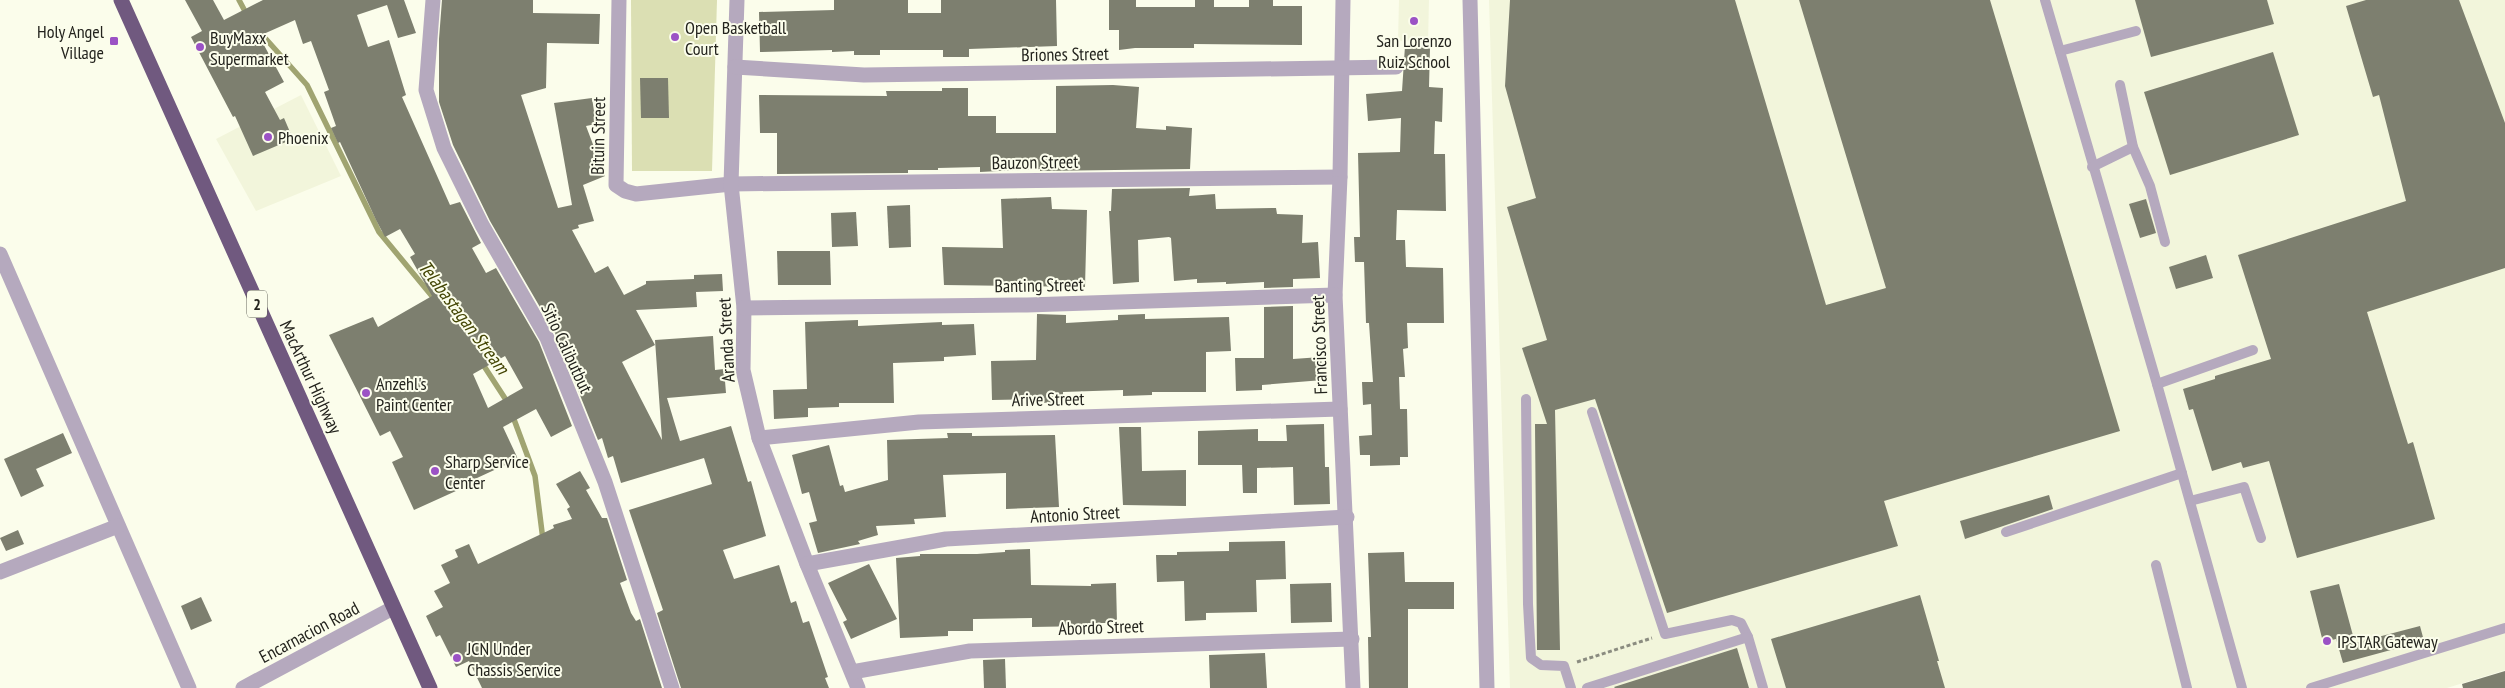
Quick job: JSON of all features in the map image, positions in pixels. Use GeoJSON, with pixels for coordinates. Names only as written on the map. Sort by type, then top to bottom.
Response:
{"type":"FeatureCollection","features":[{"type":"Feature","properties":{"kind":"highway","name":"MacArthur Highway"},"geometry":{"type":"LineString","coordinates":[[121,0],[430,688]]}},
{"type":"Feature","properties":{"kind":"street","name":"Sitio Calibutbut"},"geometry":{"type":"LineString","coordinates":[[433,0],[426,90],[444,148],[482,225],[547,338],[605,482],[672,688]]}},
{"type":"Feature","properties":{"kind":"street","name":"Bituin Street"},"geometry":{"type":"LineString","coordinates":[[619,0],[616,185],[625,191],[636,194],[731,184]]}},
{"type":"Feature","properties":{"kind":"street","name":"Aranda Street"},"geometry":{"type":"LineString","coordinates":[[737,0],[731,184],[744,308],[743,370],[759,438],[807,564],[858,688]]}},
{"type":"Feature","properties":{"kind":"street","name":"Francisco Street"},"geometry":{"type":"LineString","coordinates":[[1342,0],[1340,177],[1335,295],[1347,517],[1353,688]]}},
{"type":"Feature","properties":{"kind":"street"},"geometry":{"type":"LineString","coordinates":[[1470,0],[1487,688]]}},
{"type":"Feature","properties":{"kind":"street","name":"Briones Street"},"geometry":{"type":"LineString","coordinates":[[735,67],[864,76],[1342,70],[1396,67]]}},
{"type":"Feature","properties":{"kind":"street","name":"Bauzon Street"},"geometry":{"type":"LineString","coordinates":[[731,184],[1340,177]]}},
{"type":"Feature","properties":{"kind":"street"},"geometry":{"type":"LineString","coordinates":[[0,254],[189,688]]}},
{"type":"Feature","properties":{"kind":"street","name":"Banting Street"},"geometry":{"type":"LineString","coordinates":[[744,308],[1027,305],[1335,295]]}},
{"type":"Feature","properties":{"kind":"street","name":"Arive Street"},"geometry":{"type":"LineString","coordinates":[[759,438],[919,422],[1340,408]]}},
{"type":"Feature","properties":{"kind":"street","name":"Antonio Street"},"geometry":{"type":"LineString","coordinates":[[807,564],[946,539],[1347,517]]}},
{"type":"Feature","properties":{"kind":"street"},"geometry":{"type":"LineString","coordinates":[[0,572],[118,526]]}},
{"type":"Feature","properties":{"kind":"street","name":"Encarnacion Road"},"geometry":{"type":"LineString","coordinates":[[243,688],[393,608]]}},
{"type":"Feature","properties":{"kind":"street","name":"Abordo Street"},"geometry":{"type":"LineString","coordinates":[[852,672],[970,651],[1352,639]]}},
{"type":"Feature","properties":{"kind":"lane"},"geometry":{"type":"LineString","coordinates":[[2044,0],[2157,384],[2242,688]]}},
{"type":"Feature","properties":{"kind":"lane"},"geometry":{"type":"LineString","coordinates":[[2060,51],[2136,31]]}},
{"type":"Feature","properties":{"kind":"lane"},"geometry":{"type":"LineString","coordinates":[[2120,85],[2133,147],[2152,191],[2165,242]]}},
{"type":"Feature","properties":{"kind":"lane"},"geometry":{"type":"LineString","coordinates":[[2092,167],[2133,147]]}},
{"type":"Feature","properties":{"kind":"lane"},"geometry":{"type":"LineString","coordinates":[[2157,384],[2253,350]]}},
{"type":"Feature","properties":{"kind":"lane"},"geometry":{"type":"LineString","coordinates":[[1526,399],[1528,604],[1531,658],[1541,665],[1564,666],[1571,688]]}},
{"type":"Feature","properties":{"kind":"lane"},"geometry":{"type":"LineString","coordinates":[[1592,412],[1665,634],[1732,620],[1741,623],[1748,637],[1763,688]]}},
{"type":"Feature","properties":{"kind":"lane"},"geometry":{"type":"LineString","coordinates":[[2006,532],[2182,473]]}},
{"type":"Feature","properties":{"kind":"lane"},"geometry":{"type":"LineString","coordinates":[[2190,500],[2244,487],[2261,538]]}},
{"type":"Feature","properties":{"kind":"lane"},"geometry":{"type":"LineString","coordinates":[[2156,565],[2187,688]]}},
{"type":"Feature","properties":{"kind":"lane"},"geometry":{"type":"LineString","coordinates":[[2311,688],[2505,628]]}},
{"type":"Feature","properties":{"kind":"lane"},"geometry":{"type":"LineString","coordinates":[[1586,688],[1748,637]]}},
{"type":"Feature","properties":{"kind":"path"},"geometry":{"type":"LineString","coordinates":[[1564,666],[1665,634]]}},
{"type":"Feature","properties":{"kind":"shaded area","name":"San Lorenzo Ruiz School"},"geometry":{"type":"Polygon","coordinates":[[[1399,0],[1429,0],[1428,42],[1398,41],[1399,0]]]}},
{"type":"Feature","properties":{"kind":"shaded area"},"geometry":{"type":"Polygon","coordinates":[[[1489,0],[2505,0],[2505,670],[2447,688],[1510,688],[1489,0]]]}},
{"type":"Feature","properties":{"kind":"shaded area"},"geometry":{"type":"Polygon","coordinates":[[[301,95],[341,176],[256,211],[216,139],[301,95]]]}},
{"type":"Feature","properties":{"kind":"green space"},"geometry":{"type":"Polygon","coordinates":[[[631,0],[717,0],[712,171],[632,171],[631,0]]]}},
{"type":"Feature","properties":{"kind":"building"},"geometry":{"type":"Polygon","coordinates":[[[185,0],[213,0],[224,20],[263,0],[404,0],[416,33],[398,38],[387,5],[357,15],[368,47],[389,40],[406,95],[402,97],[450,205],[460,202],[481,243],[472,248],[486,273],[496,268],[539,342],[572,426],[551,437],[536,409],[503,427],[518,459],[477,478],[478,481],[414,510],[392,462],[403,457],[390,431],[380,436],[329,335],[373,317],[378,327],[432,296],[410,257],[415,254],[400,229],[385,237],[376,220],[340,142],[338,143],[331,128],[336,126],[324,92],[329,90],[311,41],[303,44],[295,20],[259,36],[284,82],[265,92],[280,120],[284,118],[293,139],[253,156],[235,116],[233,117],[191,37],[202,31],[185,0]],[[505,356],[473,374],[488,408],[523,388],[505,356]]]}},
{"type":"Feature","properties":{"kind":"building"},"geometry":{"type":"Polygon","coordinates":[[[442,0],[533,0],[533,13],[600,14],[599,44],[547,43],[546,88],[521,95],[558,208],[572,205],[554,103],[592,98],[596,124],[586,126],[605,176],[583,185],[594,221],[578,225],[579,228],[572,230],[595,273],[608,266],[624,295],[646,284],[646,281],[694,279],[694,275],[722,274],[723,291],[696,292],[697,307],[636,310],[655,345],[622,362],[662,440],[655,340],[713,336],[715,370],[724,369],[726,393],[667,398],[680,441],[731,426],[748,482],[751,481],[766,536],[723,550],[734,579],[779,565],[791,603],[796,601],[803,623],[809,621],[828,677],[825,678],[829,688],[681,688],[657,613],[663,610],[629,510],[712,484],[704,458],[621,483],[613,456],[608,458],[602,438],[598,440],[555,333],[490,221],[453,145],[439,102],[439,39],[442,0]]]}},
{"type":"Feature","properties":{"kind":"building"},"geometry":{"type":"Polygon","coordinates":[[[834,0],[908,0],[908,13],[941,13],[941,0],[1056,0],[1057,46],[969,49],[969,57],[943,57],[943,50],[880,50],[880,55],[854,55],[854,51],[832,52],[832,50],[760,52],[759,12],[834,10],[834,0]]]}},
{"type":"Feature","properties":{"kind":"building"},"geometry":{"type":"Polygon","coordinates":[[[1109,0],[1136,0],[1136,7],[1195,7],[1195,0],[1214,0],[1214,7],[1249,7],[1249,0],[1273,0],[1273,6],[1302,6],[1302,45],[1194,44],[1194,48],[1135,48],[1119,50],[1119,30],[1109,30],[1109,0]]]}},
{"type":"Feature","properties":{"kind":"building"},"geometry":{"type":"Polygon","coordinates":[[[1510,0],[1735,0],[1826,305],[1886,288],[1799,0],[1990,0],[2120,431],[1884,501],[1898,546],[1667,613],[1595,399],[1555,410],[1560,650],[1537,650],[1535,424],[1547,424],[1522,348],[1547,340],[1507,207],[1536,198],[1505,86],[1510,0]]]}},
{"type":"Feature","properties":{"kind":"building"},"geometry":{"type":"Polygon","coordinates":[[[2135,0],[2267,0],[2274,24],[2151,57],[2135,0]]]}},
{"type":"Feature","properties":{"kind":"building"},"geometry":{"type":"Polygon","coordinates":[[[2366,0],[2459,0],[2505,123],[2505,268],[2367,312],[2408,444],[2413,442],[2435,519],[2297,558],[2269,461],[2243,468],[2241,462],[2212,471],[2193,409],[2189,410],[2183,389],[2215,379],[2215,376],[2271,359],[2238,255],[2406,201],[2379,95],[2373,97],[2346,6],[2366,0]]]}},
{"type":"Feature","properties":{"kind":"building"},"geometry":{"type":"Polygon","coordinates":[[[1405,46],[1430,48],[1429,87],[1443,88],[1442,122],[1435,121],[1434,154],[1445,154],[1446,211],[1397,210],[1396,240],[1405,240],[1406,267],[1443,268],[1444,323],[1407,323],[1408,348],[1403,349],[1405,377],[1399,377],[1400,409],[1407,409],[1408,457],[1400,457],[1400,465],[1370,466],[1370,455],[1360,455],[1359,436],[1372,435],[1371,404],[1363,405],[1362,382],[1373,382],[1369,323],[1366,323],[1364,262],[1355,262],[1354,237],[1360,237],[1358,153],[1400,152],[1401,118],[1368,121],[1366,94],[1402,91],[1405,46]]]}},
{"type":"Feature","properties":{"kind":"building"},"geometry":{"type":"Polygon","coordinates":[[[2273,52],[2299,135],[2170,175],[2144,92],[2273,52]]]}},
{"type":"Feature","properties":{"kind":"building"},"geometry":{"type":"Polygon","coordinates":[[[640,78],[668,78],[669,118],[641,118],[640,78]]]}},
{"type":"Feature","properties":{"kind":"building"},"geometry":{"type":"Polygon","coordinates":[[[1113,85],[1139,87],[1136,128],[1166,130],[1166,126],[1192,128],[1190,169],[1040,171],[1040,169],[980,172],[980,167],[908,170],[908,173],[777,174],[777,133],[760,133],[759,95],[887,96],[886,91],[942,91],[942,88],[968,88],[968,116],[996,116],[996,133],[1056,133],[1056,86],[1113,85]]]}},
{"type":"Feature","properties":{"kind":"building"},"geometry":{"type":"Polygon","coordinates":[[[1190,188],[1189,196],[1215,194],[1216,209],[1276,208],[1277,214],[1303,215],[1302,243],[1318,242],[1320,278],[1293,279],[1293,287],[1264,288],[1264,282],[1226,284],[1226,282],[1197,283],[1197,279],[1174,281],[1171,238],[1169,237],[1138,240],[1139,282],[1113,284],[1109,211],[1111,211],[1112,189],[1190,188]]]}},
{"type":"Feature","properties":{"kind":"building"},"geometry":{"type":"Polygon","coordinates":[[[1051,197],[1052,209],[1087,210],[1085,287],[944,285],[942,247],[1003,248],[1001,199],[1051,197]]]}},
{"type":"Feature","properties":{"kind":"building"},"geometry":{"type":"Polygon","coordinates":[[[2146,199],[2156,233],[2140,238],[2129,204],[2146,199]]]}},
{"type":"Feature","properties":{"kind":"building"},"geometry":{"type":"Polygon","coordinates":[[[910,205],[911,247],[889,248],[887,206],[910,205]]]}},
{"type":"Feature","properties":{"kind":"building"},"geometry":{"type":"Polygon","coordinates":[[[856,212],[858,246],[832,247],[831,213],[856,212]]]}},
{"type":"Feature","properties":{"kind":"building"},"geometry":{"type":"Polygon","coordinates":[[[777,251],[830,251],[831,285],[778,285],[777,251]]]}},
{"type":"Feature","properties":{"kind":"building"},"geometry":{"type":"Polygon","coordinates":[[[2206,255],[2213,278],[2176,289],[2169,267],[2206,255]]]}},
{"type":"Feature","properties":{"kind":"building"},"geometry":{"type":"Polygon","coordinates":[[[1293,306],[1293,359],[1321,357],[1323,380],[1262,385],[1262,390],[1236,391],[1235,358],[1264,358],[1264,307],[1293,306]]]}},
{"type":"Feature","properties":{"kind":"building"},"geometry":{"type":"Polygon","coordinates":[[[1037,314],[1066,315],[1066,323],[1118,320],[1118,315],[1145,314],[1145,319],[1229,317],[1231,351],[1206,352],[1206,392],[1152,392],[1152,395],[1123,396],[1123,390],[1063,392],[1063,402],[1039,403],[1038,399],[992,400],[991,361],[1036,360],[1037,314]]]}},
{"type":"Feature","properties":{"kind":"building"},"geometry":{"type":"Polygon","coordinates":[[[858,320],[858,326],[942,322],[942,325],[974,324],[976,355],[944,357],[944,361],[893,363],[894,403],[839,403],[839,407],[808,408],[808,417],[774,419],[773,390],[807,389],[805,322],[858,320]]]}},
{"type":"Feature","properties":{"kind":"building"},"geometry":{"type":"Polygon","coordinates":[[[1324,424],[1325,467],[1329,467],[1330,504],[1294,505],[1293,467],[1257,468],[1257,493],[1243,493],[1242,465],[1198,465],[1198,431],[1258,429],[1258,441],[1287,441],[1286,425],[1324,424]]]}},
{"type":"Feature","properties":{"kind":"building"},"geometry":{"type":"Polygon","coordinates":[[[1119,427],[1141,427],[1142,471],[1186,470],[1186,506],[1123,505],[1119,427]]]}},
{"type":"Feature","properties":{"kind":"building"},"geometry":{"type":"Polygon","coordinates":[[[63,433],[72,453],[36,469],[44,486],[21,497],[4,459],[63,433]]]}},
{"type":"Feature","properties":{"kind":"building"},"geometry":{"type":"Polygon","coordinates":[[[947,433],[972,433],[972,436],[1055,435],[1059,507],[1006,509],[1006,473],[943,475],[946,517],[914,519],[915,524],[876,526],[878,535],[858,541],[860,544],[818,553],[809,523],[817,521],[809,492],[802,494],[792,455],[829,445],[840,486],[843,485],[845,492],[888,480],[887,440],[948,438],[947,433]]]}},
{"type":"Feature","properties":{"kind":"building"},"geometry":{"type":"Polygon","coordinates":[[[580,471],[590,488],[586,490],[602,518],[607,518],[627,580],[620,583],[631,613],[636,621],[640,619],[662,688],[482,688],[469,661],[456,667],[440,635],[436,637],[426,616],[443,607],[434,591],[450,583],[441,565],[458,557],[455,550],[469,544],[478,564],[554,528],[553,525],[572,519],[567,509],[570,507],[556,484],[580,471]]]}},
{"type":"Feature","properties":{"kind":"building"},"geometry":{"type":"Polygon","coordinates":[[[2049,495],[2053,509],[1965,539],[1960,521],[2049,495]]]}},
{"type":"Feature","properties":{"kind":"building"},"geometry":{"type":"Polygon","coordinates":[[[18,530],[24,544],[6,551],[0,538],[18,530]]]}},
{"type":"Feature","properties":{"kind":"building"},"geometry":{"type":"Polygon","coordinates":[[[1285,541],[1286,579],[1256,580],[1257,612],[1206,613],[1206,620],[1185,621],[1184,581],[1157,582],[1156,555],[1177,555],[1177,552],[1229,551],[1229,542],[1285,541]]]}},
{"type":"Feature","properties":{"kind":"building"},"geometry":{"type":"Polygon","coordinates":[[[1030,549],[1031,585],[1091,586],[1091,584],[1116,583],[1117,623],[1088,623],[1088,626],[1032,627],[1032,618],[973,619],[973,631],[948,631],[948,636],[900,638],[896,558],[920,556],[920,554],[977,554],[1030,549]]]}},
{"type":"Feature","properties":{"kind":"building"},"geometry":{"type":"Polygon","coordinates":[[[1404,552],[1405,582],[1454,582],[1454,609],[1408,609],[1408,688],[1369,688],[1368,637],[1371,637],[1368,553],[1404,552]]]}},
{"type":"Feature","properties":{"kind":"building"},"geometry":{"type":"Polygon","coordinates":[[[869,564],[897,619],[851,639],[843,622],[847,620],[828,583],[869,564]]]}},
{"type":"Feature","properties":{"kind":"building"},"geometry":{"type":"Polygon","coordinates":[[[1331,583],[1332,622],[1291,623],[1290,584],[1331,583]]]}},
{"type":"Feature","properties":{"kind":"building"},"geometry":{"type":"Polygon","coordinates":[[[2339,584],[2355,643],[2420,626],[2424,641],[2343,663],[2336,639],[2323,642],[2310,591],[2339,584]]]}},
{"type":"Feature","properties":{"kind":"building"},"geometry":{"type":"Polygon","coordinates":[[[1920,595],[1945,688],[1786,688],[1771,639],[1920,595]]]}},
{"type":"Feature","properties":{"kind":"building"},"geometry":{"type":"Polygon","coordinates":[[[201,597],[212,621],[191,630],[181,606],[201,597]]]}},
{"type":"Feature","properties":{"kind":"building"},"geometry":{"type":"Polygon","coordinates":[[[1737,648],[1749,688],[1614,687],[1737,648]]]}},
{"type":"Feature","properties":{"kind":"building"},"geometry":{"type":"Polygon","coordinates":[[[1265,653],[1267,688],[1210,688],[1209,655],[1265,653]]]}},
{"type":"Feature","properties":{"kind":"building"},"geometry":{"type":"Polygon","coordinates":[[[1005,659],[1006,688],[984,688],[983,660],[1005,659]]]}},
{"type":"Feature","properties":{"kind":"building"},"geometry":{"type":"Polygon","coordinates":[[[2505,671],[2505,688],[2463,688],[2462,684],[2505,671]]]}},
{"type":"Feature","properties":{"kind":"waterway","name":"Telabastagan Stream"},"geometry":{"type":"LineString","coordinates":[[239,0],[247,15]]}},
{"type":"Feature","properties":{"kind":"waterway","name":"Telabastagan Stream"},"geometry":{"type":"LineString","coordinates":[[257,29],[307,85],[379,232],[436,301]]}},
{"type":"Feature","properties":{"kind":"waterway","name":"Telabastagan Stream"},"geometry":{"type":"LineString","coordinates":[[482,363],[508,403]]}},
{"type":"Feature","properties":{"kind":"waterway","name":"Telabastagan Stream"},"geometry":{"type":"LineString","coordinates":[[512,414],[535,476],[543,540]]}},
{"type":"Feature","properties":{"kind":"place","name":"San Lorenzo Ruiz School"},"geometry":{"type":"Point","coordinates":[1414,21]}},
{"type":"Feature","properties":{"kind":"place","name":"Open Basketball Court"},"geometry":{"type":"Point","coordinates":[675,37]}},
{"type":"Feature","properties":{"kind":"place","name":"Holy Angel Village"},"geometry":{"type":"Point","coordinates":[114,41]}},
{"type":"Feature","properties":{"kind":"place","name":"BuyMaxx Supermarket"},"geometry":{"type":"Point","coordinates":[200,47]}},
{"type":"Feature","properties":{"kind":"place","name":"Phoenix"},"geometry":{"type":"Point","coordinates":[268,137]}},
{"type":"Feature","properties":{"kind":"place","name":"Anzehl's Paint Center"},"geometry":{"type":"Point","coordinates":[366,393]}},
{"type":"Feature","properties":{"kind":"place","name":"Sharp Service Center"},"geometry":{"type":"Point","coordinates":[435,471]}},
{"type":"Feature","properties":{"kind":"place","name":"IPSTAR Gateway"},"geometry":{"type":"Point","coordinates":[2327,641]}},
{"type":"Feature","properties":{"kind":"place","name":"JCN Under Chassis Service"},"geometry":{"type":"Point","coordinates":[457,658]}}]}
